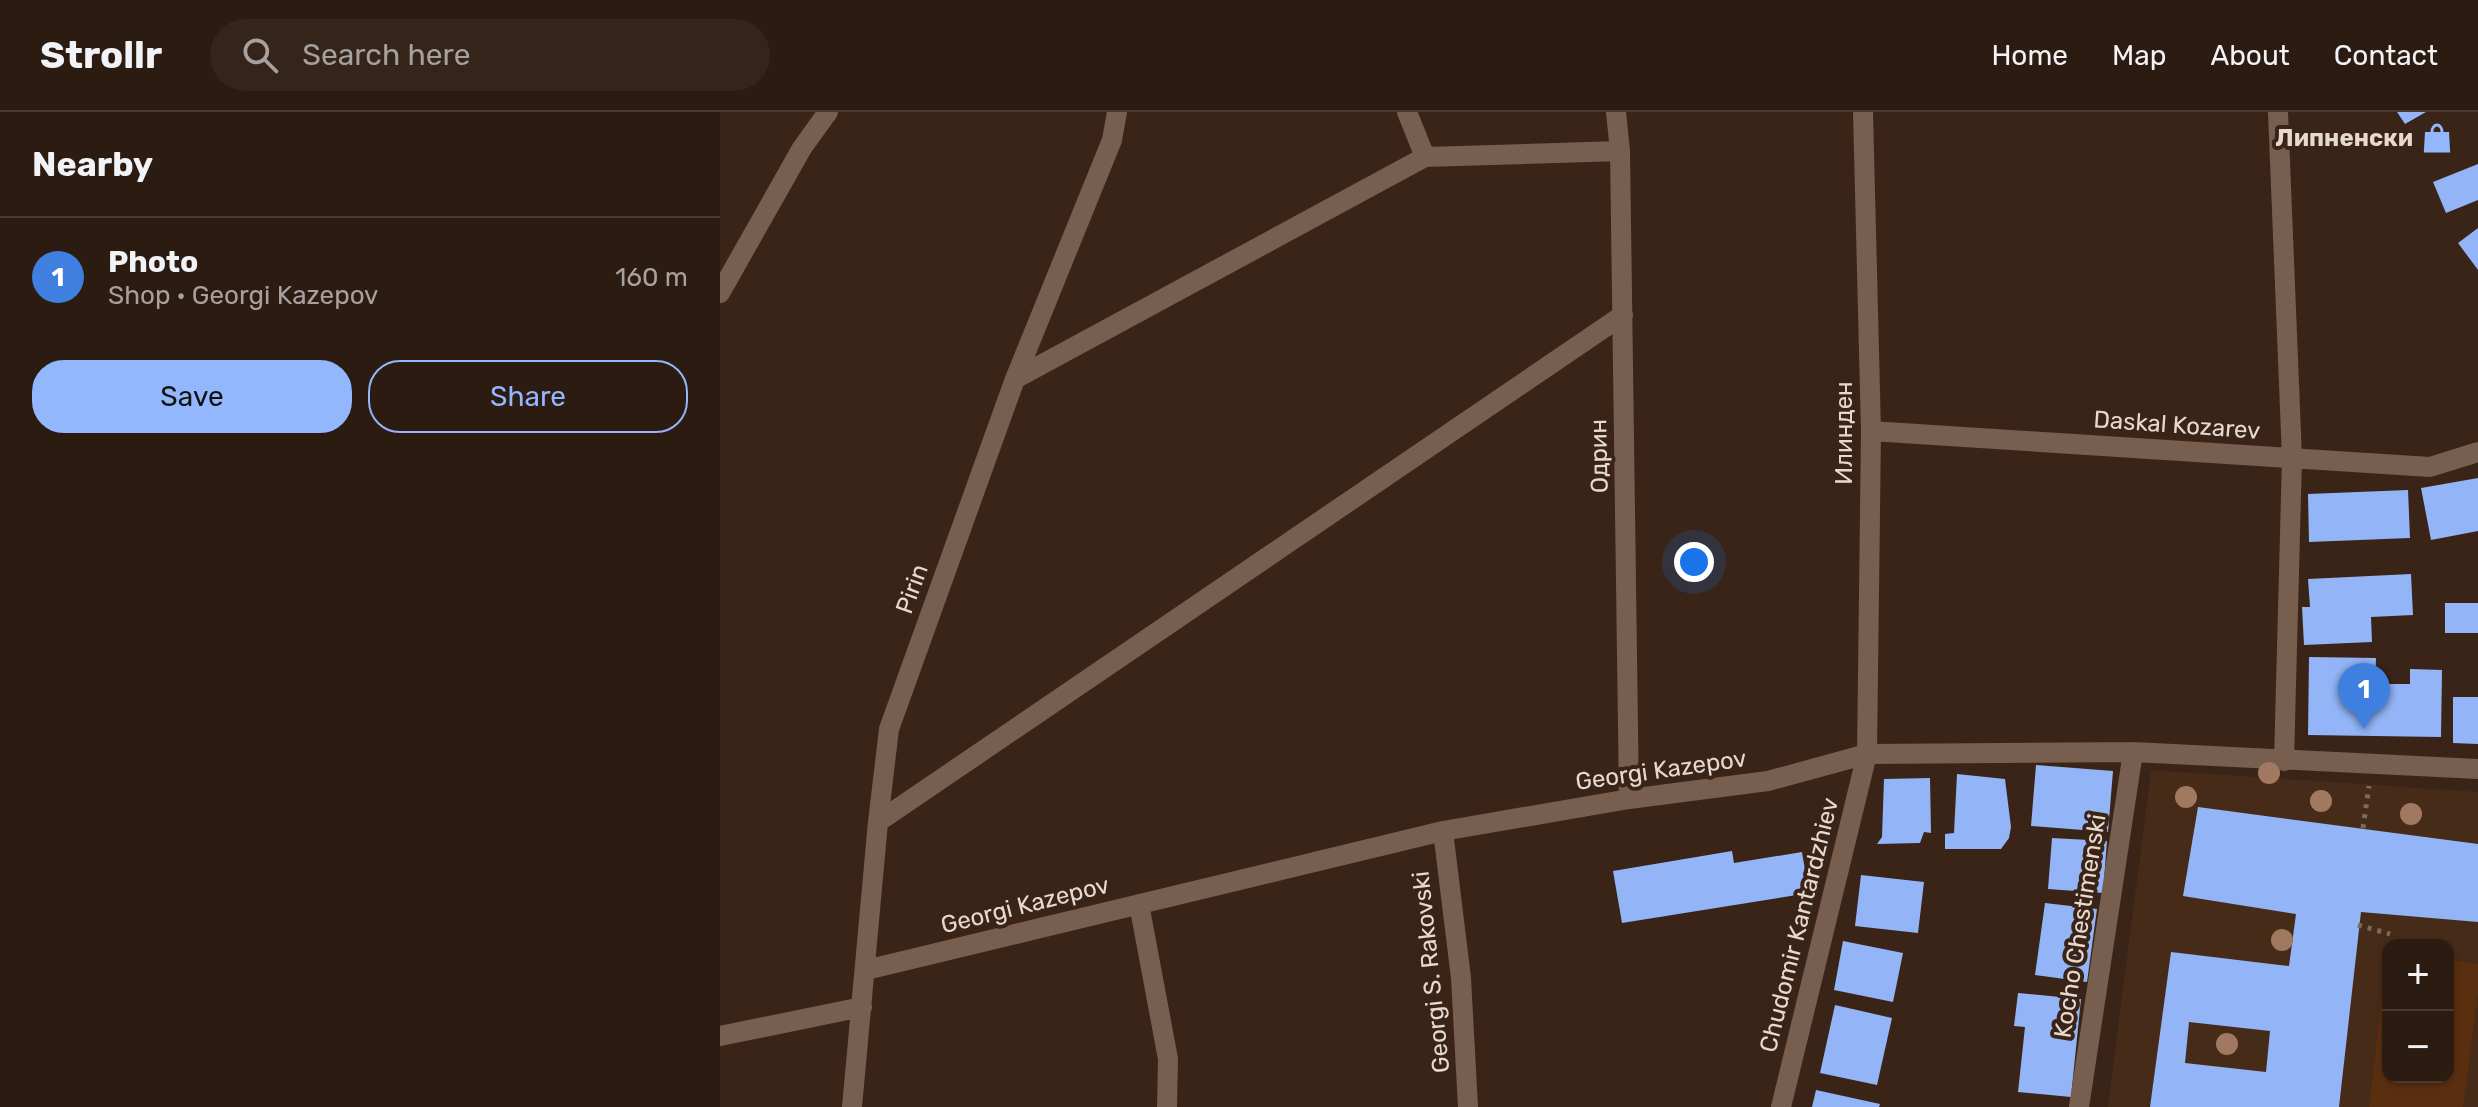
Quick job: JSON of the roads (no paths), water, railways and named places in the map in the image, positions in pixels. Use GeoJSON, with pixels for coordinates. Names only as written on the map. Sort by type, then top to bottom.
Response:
{"type":"FeatureCollection","features":[{"type":"Feature","properties":{"kind":"street"},"geometry":{"type":"LineString","coordinates":[[720,293],[802,148],[828,112]]}},
{"type":"Feature","properties":{"kind":"street","name":"Pirin"},"geometry":{"type":"LineString","coordinates":[[852,1107],[889,729],[1015,379],[1112,140],[1117,112]]}},
{"type":"Feature","properties":{"kind":"street"},"geometry":{"type":"LineString","coordinates":[[1407,112],[1425,157]]}},
{"type":"Feature","properties":{"kind":"street","name":"Одрин"},"geometry":{"type":"LineString","coordinates":[[1616,112],[1620,151],[1629,799]]}},
{"type":"Feature","properties":{"kind":"street","name":"Илинден"},"geometry":{"type":"LineString","coordinates":[[1863,112],[1871,431],[1867,754]]}},
{"type":"Feature","properties":{"kind":"street"},"geometry":{"type":"LineString","coordinates":[[2278,112],[2292,458],[2284,761]]}},
{"type":"Feature","properties":{"kind":"street"},"geometry":{"type":"LineString","coordinates":[[1015,379],[1425,157],[1620,151]]}},
{"type":"Feature","properties":{"kind":"street"},"geometry":{"type":"LineString","coordinates":[[878,822],[1623,315]]}},
{"type":"Feature","properties":{"kind":"street","name":"Daskal Kozarev"},"geometry":{"type":"LineString","coordinates":[[1871,431],[2430,467],[2478,452]]}},
{"type":"Feature","properties":{"kind":"street","name":"Georgi Kazepov"},"geometry":{"type":"LineString","coordinates":[[866,970],[1443,831],[1629,799],[1768,781],[1867,754],[2133,752],[2478,769]]}},
{"type":"Feature","properties":{"kind":"street","name":"Kocho Chestimenski"},"geometry":{"type":"LineString","coordinates":[[2079,1107],[2133,752]]}},
{"type":"Feature","properties":{"kind":"street","name":"Chudomir Kantardzhiev"},"geometry":{"type":"LineString","coordinates":[[1781,1107],[1867,754]]}},
{"type":"Feature","properties":{"kind":"street","name":"Georgi S. Rakovski"},"geometry":{"type":"LineString","coordinates":[[1443,831],[1461,978],[1468,1107]]}},
{"type":"Feature","properties":{"kind":"street"},"geometry":{"type":"LineString","coordinates":[[1139,904],[1168,1059],[1167,1107]]}},
{"type":"Feature","properties":{"kind":"street"},"geometry":{"type":"LineString","coordinates":[[720,1036],[862,1007]]}},
{"type":"Feature","properties":{"kind":"place","name":"Липненски"},"geometry":{"type":"Point","coordinates":[2437,138]}},
{"type":"Feature","properties":{"kind":"place","name":"Photo"},"geometry":{"type":"Point","coordinates":[2364,729]}}]}
